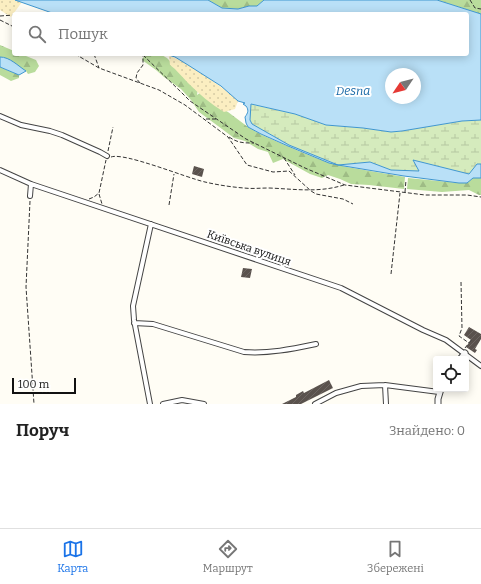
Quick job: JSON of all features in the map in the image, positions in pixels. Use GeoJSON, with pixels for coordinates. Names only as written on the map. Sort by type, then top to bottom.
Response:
{"type":"FeatureCollection","features":[{"type":"Feature","properties":{"kind":"street"},"geometry":{"type":"LineString","coordinates":[[0,116],[21,125],[62,135],[100,152],[107,158]]}},
{"type":"Feature","properties":{"kind":"street","name":"Київська вулиця"},"geometry":{"type":"LineString","coordinates":[[0,170],[31,184],[341,288],[422,330],[446,340],[481,366]]}},
{"type":"Feature","properties":{"kind":"street"},"geometry":{"type":"LineString","coordinates":[[30,196],[31,184]]}},
{"type":"Feature","properties":{"kind":"street"},"geometry":{"type":"LineString","coordinates":[[150,404],[134,323],[133,306],[152,224]]}},
{"type":"Feature","properties":{"kind":"street"},"geometry":{"type":"LineString","coordinates":[[134,323],[152,324],[244,352],[258,353],[316,344]]}},
{"type":"Feature","properties":{"kind":"street"},"geometry":{"type":"LineString","coordinates":[[461,356],[463,352]]}},
{"type":"Feature","properties":{"kind":"street"},"geometry":{"type":"LineString","coordinates":[[384,385],[386,404]]}},
{"type":"Feature","properties":{"kind":"street"},"geometry":{"type":"LineString","coordinates":[[315,404],[336,393],[361,386],[384,385],[433,389]]}},
{"type":"Feature","properties":{"kind":"street"},"geometry":{"type":"LineString","coordinates":[[438,404],[440,392]]}},
{"type":"Feature","properties":{"kind":"street"},"geometry":{"type":"LineString","coordinates":[[163,404],[182,400],[204,404]]}},
{"type":"Feature","properties":{"kind":"path"},"geometry":{"type":"LineString","coordinates":[[470,0],[476,8],[481,9]]}},
{"type":"Feature","properties":{"kind":"path"},"geometry":{"type":"LineString","coordinates":[[0,16],[12,15]]}},
{"type":"Feature","properties":{"kind":"path"},"geometry":{"type":"LineString","coordinates":[[0,20],[12,26]]}},
{"type":"Feature","properties":{"kind":"path"},"geometry":{"type":"LineString","coordinates":[[78,56],[99,68],[159,90],[185,105],[235,141],[242,143],[255,143]]}},
{"type":"Feature","properties":{"kind":"path"},"geometry":{"type":"LineString","coordinates":[[95,56],[99,68]]}},
{"type":"Feature","properties":{"kind":"path"},"geometry":{"type":"LineString","coordinates":[[140,84],[136,78],[137,73],[143,65],[142,56]]}},
{"type":"Feature","properties":{"kind":"path"},"geometry":{"type":"LineString","coordinates":[[144,56],[190,101],[246,139],[283,158],[345,185],[425,195],[467,195],[481,197]]}},
{"type":"Feature","properties":{"kind":"path"},"geometry":{"type":"LineString","coordinates":[[205,119],[218,119]]}},
{"type":"Feature","properties":{"kind":"path"},"geometry":{"type":"LineString","coordinates":[[105,209],[100,200],[99,193],[113,126]]}},
{"type":"Feature","properties":{"kind":"path"},"geometry":{"type":"LineString","coordinates":[[228,137],[247,165],[273,172],[289,171],[316,194],[343,199],[353,204]]}},
{"type":"Feature","properties":{"kind":"path"},"geometry":{"type":"LineString","coordinates":[[107,158],[113,156],[128,158],[204,182],[227,186],[311,191],[333,189],[345,185]]}},
{"type":"Feature","properties":{"kind":"path"},"geometry":{"type":"LineString","coordinates":[[283,158],[296,177]]}},
{"type":"Feature","properties":{"kind":"path"},"geometry":{"type":"LineString","coordinates":[[169,205],[174,173]]}},
{"type":"Feature","properties":{"kind":"path"},"geometry":{"type":"LineString","coordinates":[[405,193],[406,180]]}},
{"type":"Feature","properties":{"kind":"path"},"geometry":{"type":"LineString","coordinates":[[391,274],[400,192]]}},
{"type":"Feature","properties":{"kind":"path"},"geometry":{"type":"LineString","coordinates":[[83,201],[94,197],[99,193]]}},
{"type":"Feature","properties":{"kind":"path"},"geometry":{"type":"LineString","coordinates":[[30,196],[26,287],[34,404]]}},
{"type":"Feature","properties":{"kind":"path"},"geometry":{"type":"LineString","coordinates":[[461,282],[462,328],[459,336],[469,343]]}},
{"type":"Feature","properties":{"kind":"path"},"geometry":{"type":"LineString","coordinates":[[463,352],[472,339]]}},
{"type":"Feature","properties":{"kind":"green space"},"geometry":{"type":"Polygon","coordinates":[[[208,0],[264,0],[257,6],[249,6],[238,9],[222,8],[208,0]]]}},
{"type":"Feature","properties":{"kind":"green space"},"geometry":{"type":"Polygon","coordinates":[[[437,0],[481,0],[481,14],[437,0]]]}},
{"type":"Feature","properties":{"kind":"green space"},"geometry":{"type":"Polygon","coordinates":[[[0,45],[12,50],[12,56],[26,56],[36,60],[39,66],[35,72],[28,74],[26,71],[3,57],[0,57],[0,45]]]}},
{"type":"Feature","properties":{"kind":"green space"},"geometry":{"type":"Polygon","coordinates":[[[144,56],[164,56],[167,58],[198,89],[197,95],[201,92],[219,107],[262,135],[329,163],[405,177],[404,189],[351,184],[328,175],[322,178],[310,174],[283,159],[273,163],[268,152],[258,149],[245,141],[234,138],[199,112],[181,89],[142,60],[144,56]]]}},
{"type":"Feature","properties":{"kind":"green space"},"geometry":{"type":"Polygon","coordinates":[[[0,67],[19,75],[19,78],[11,81],[0,75],[0,67]]]}},
{"type":"Feature","properties":{"kind":"green space"},"geometry":{"type":"Polygon","coordinates":[[[250,104],[295,114],[326,125],[391,132],[462,121],[481,120],[481,164],[477,164],[469,174],[413,160],[419,171],[391,170],[370,162],[338,165],[289,145],[252,124],[250,120],[250,104]]]}},
{"type":"Feature","properties":{"kind":"green space"},"geometry":{"type":"Polygon","coordinates":[[[408,178],[467,183],[473,178],[481,178],[481,195],[469,190],[442,192],[407,189],[408,178]]]}},
{"type":"Feature","properties":{"kind":"sand"},"geometry":{"type":"Polygon","coordinates":[[[0,0],[15,0],[22,2],[15,12],[12,12],[11,17],[0,10],[0,0]]]}},
{"type":"Feature","properties":{"kind":"sand"},"geometry":{"type":"Polygon","coordinates":[[[169,56],[200,72],[229,93],[238,101],[235,109],[224,112],[205,99],[170,65],[169,56]]]}},
{"type":"Feature","properties":{"kind":"water","name":"Desna"},"geometry":{"type":"Polygon","coordinates":[[[15,0],[208,0],[222,8],[238,9],[249,6],[257,6],[264,0],[437,0],[481,14],[481,120],[462,121],[391,132],[326,125],[295,114],[251,104],[250,120],[252,124],[289,145],[338,165],[329,163],[288,146],[248,127],[245,117],[248,109],[243,104],[245,103],[238,101],[221,86],[172,56],[469,56],[469,12],[49,12],[15,0]]]}},
{"type":"Feature","properties":{"kind":"water"},"geometry":{"type":"Polygon","coordinates":[[[0,57],[11,60],[26,71],[19,75],[0,67],[0,57]]]}},
{"type":"Feature","properties":{"kind":"water"},"geometry":{"type":"Polygon","coordinates":[[[413,160],[469,174],[477,164],[481,164],[481,178],[473,178],[467,183],[404,176],[338,165],[370,162],[391,170],[419,171],[413,160]]]}},
{"type":"Feature","properties":{"kind":"building"},"geometry":{"type":"Polygon","coordinates":[[[194,166],[204,169],[202,177],[192,174],[194,166]]]}},
{"type":"Feature","properties":{"kind":"building"},"geometry":{"type":"Polygon","coordinates":[[[243,268],[252,269],[250,278],[241,277],[243,268]]]}},
{"type":"Feature","properties":{"kind":"building"},"geometry":{"type":"Polygon","coordinates":[[[469,327],[481,334],[481,339],[475,349],[477,350],[475,353],[466,347],[471,340],[464,335],[469,327]]]}},
{"type":"Feature","properties":{"kind":"building"},"geometry":{"type":"Polygon","coordinates":[[[329,380],[333,388],[301,404],[282,404],[296,397],[296,395],[303,391],[304,393],[329,380]]]}}]}
